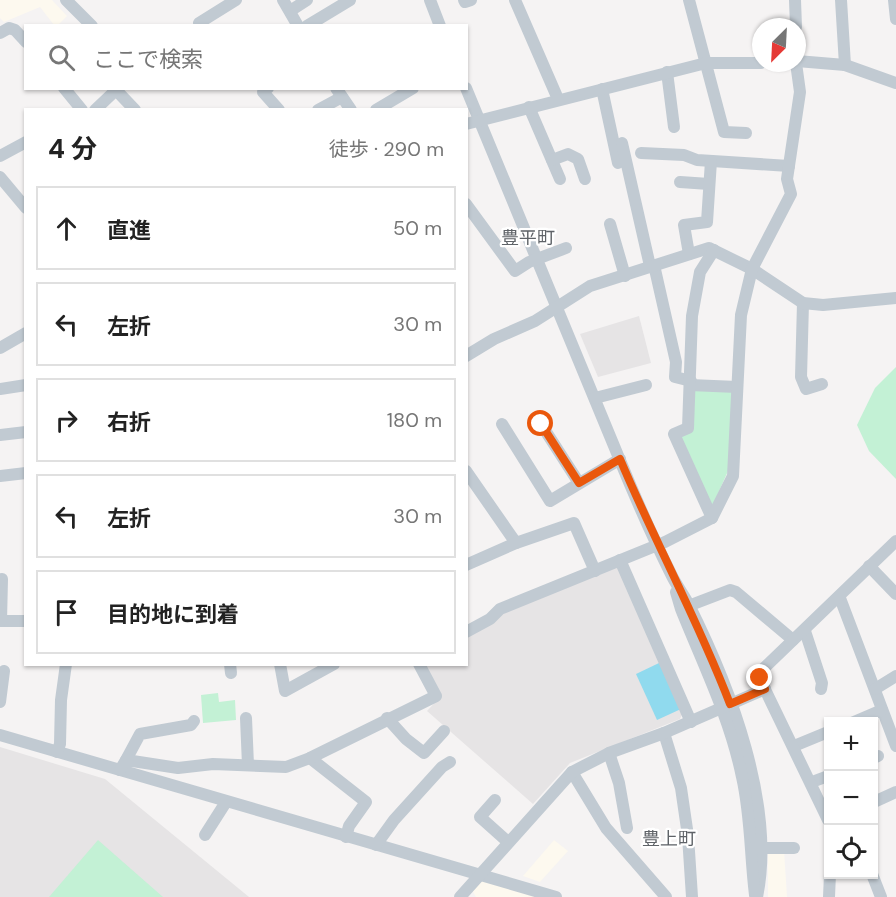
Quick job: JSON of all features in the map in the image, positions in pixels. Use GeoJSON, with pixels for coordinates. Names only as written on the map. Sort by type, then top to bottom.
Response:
{"type":"FeatureCollection","features":[{"type":"Feature","properties":{"kind":"street"},"geometry":{"type":"LineString","coordinates":[[66,0],[90,24]]}},
{"type":"Feature","properties":{"kind":"street"},"geometry":{"type":"LineString","coordinates":[[200,24],[236,0]]}},
{"type":"Feature","properties":{"kind":"street"},"geometry":{"type":"LineString","coordinates":[[294,18],[307,0]]}},
{"type":"Feature","properties":{"kind":"street"},"geometry":{"type":"LineString","coordinates":[[294,18],[350,0]]}},
{"type":"Feature","properties":{"kind":"street"},"geometry":{"type":"LineString","coordinates":[[430,0],[440,24]]}},
{"type":"Feature","properties":{"kind":"street"},"geometry":{"type":"LineString","coordinates":[[464,0],[465,2],[471,0]]}},
{"type":"Feature","properties":{"kind":"street"},"geometry":{"type":"LineString","coordinates":[[515,0],[558,99]]}},
{"type":"Feature","properties":{"kind":"street"},"geometry":{"type":"LineString","coordinates":[[689,0],[724,132],[746,133]]}},
{"type":"Feature","properties":{"kind":"street"},"geometry":{"type":"LineString","coordinates":[[795,0],[796,18]]}},
{"type":"Feature","properties":{"kind":"street"},"geometry":{"type":"LineString","coordinates":[[841,0],[845,65]]}},
{"type":"Feature","properties":{"kind":"street"},"geometry":{"type":"LineString","coordinates":[[894,0],[896,19]]}},
{"type":"Feature","properties":{"kind":"street"},"geometry":{"type":"LineString","coordinates":[[0,33],[9,28],[15,30],[24,40]]}},
{"type":"Feature","properties":{"kind":"street"},"geometry":{"type":"LineString","coordinates":[[468,124],[706,63],[752,63]]}},
{"type":"Feature","properties":{"kind":"street"},"geometry":{"type":"LineString","coordinates":[[806,63],[845,65],[896,83]]}},
{"type":"Feature","properties":{"kind":"street"},"geometry":{"type":"LineString","coordinates":[[667,72],[674,127]]}},
{"type":"Feature","properties":{"kind":"street"},"geometry":{"type":"LineString","coordinates":[[468,631],[490,619],[500,609],[657,545],[712,518],[733,476],[741,315],[752,269],[791,194],[787,179],[800,92],[798,72]]}},
{"type":"Feature","properties":{"kind":"street"},"geometry":{"type":"LineString","coordinates":[[602,89],[618,163]]}},
{"type":"Feature","properties":{"kind":"street"},"geometry":{"type":"LineString","coordinates":[[66,90],[80,108]]}},
{"type":"Feature","properties":{"kind":"street"},"geometry":{"type":"LineString","coordinates":[[97,108],[116,90],[133,108]]}},
{"type":"Feature","properties":{"kind":"street"},"geometry":{"type":"LineString","coordinates":[[266,90],[263,92],[277,108]]}},
{"type":"Feature","properties":{"kind":"street"},"geometry":{"type":"LineString","coordinates":[[379,108],[410,90]]}},
{"type":"Feature","properties":{"kind":"street"},"geometry":{"type":"LineString","coordinates":[[467,90],[620,459],[727,706],[753,780],[756,848],[761,879],[756,897]]}},
{"type":"Feature","properties":{"kind":"street"},"geometry":{"type":"LineString","coordinates":[[320,108],[339,93],[350,108]]}},
{"type":"Feature","properties":{"kind":"street"},"geometry":{"type":"LineString","coordinates":[[529,107],[560,179]]}},
{"type":"Feature","properties":{"kind":"street"},"geometry":{"type":"LineString","coordinates":[[622,142],[676,362],[675,377],[691,383],[737,387]]}},
{"type":"Feature","properties":{"kind":"street"},"geometry":{"type":"LineString","coordinates":[[0,156],[24,143]]}},
{"type":"Feature","properties":{"kind":"street"},"geometry":{"type":"LineString","coordinates":[[641,153],[684,155],[697,160],[789,166]]}},
{"type":"Feature","properties":{"kind":"street"},"geometry":{"type":"LineString","coordinates":[[552,160],[568,154],[578,159],[585,179]]}},
{"type":"Feature","properties":{"kind":"street"},"geometry":{"type":"LineString","coordinates":[[689,254],[684,225],[707,222],[711,161]]}},
{"type":"Feature","properties":{"kind":"street"},"geometry":{"type":"LineString","coordinates":[[0,177],[24,206]]}},
{"type":"Feature","properties":{"kind":"street"},"geometry":{"type":"LineString","coordinates":[[680,182],[710,184]]}},
{"type":"Feature","properties":{"kind":"street"},"geometry":{"type":"LineString","coordinates":[[468,207],[515,271],[536,259],[566,248]]}},
{"type":"Feature","properties":{"kind":"street"},"geometry":{"type":"LineString","coordinates":[[610,224],[625,276]]}},
{"type":"Feature","properties":{"kind":"street"},"geometry":{"type":"LineString","coordinates":[[468,355],[494,339],[535,321],[590,286],[709,248],[752,269],[802,303],[823,305],[896,298]]}},
{"type":"Feature","properties":{"kind":"street"},"geometry":{"type":"LineString","coordinates":[[712,518],[674,434],[688,428],[692,316],[700,272],[714,250]]}},
{"type":"Feature","properties":{"kind":"street"},"geometry":{"type":"LineString","coordinates":[[802,303],[801,377],[806,389],[822,384]]}},
{"type":"Feature","properties":{"kind":"street"},"geometry":{"type":"LineString","coordinates":[[0,348],[24,334]]}},
{"type":"Feature","properties":{"kind":"street"},"geometry":{"type":"LineString","coordinates":[[0,389],[24,385]]}},
{"type":"Feature","properties":{"kind":"street"},"geometry":{"type":"LineString","coordinates":[[595,398],[646,385]]}},
{"type":"Feature","properties":{"kind":"street"},"geometry":{"type":"LineString","coordinates":[[543,420],[541,424],[579,483]]}},
{"type":"Feature","properties":{"kind":"street"},"geometry":{"type":"LineString","coordinates":[[502,424],[550,501],[620,459]]}},
{"type":"Feature","properties":{"kind":"street"},"geometry":{"type":"LineString","coordinates":[[0,435],[24,432]]}},
{"type":"Feature","properties":{"kind":"street"},"geometry":{"type":"LineString","coordinates":[[0,476],[24,473]]}},
{"type":"Feature","properties":{"kind":"street"},"geometry":{"type":"LineString","coordinates":[[468,474],[516,543]]}},
{"type":"Feature","properties":{"kind":"street"},"geometry":{"type":"LineString","coordinates":[[468,564],[516,543],[574,523],[594,571]]}},
{"type":"Feature","properties":{"kind":"street"},"geometry":{"type":"LineString","coordinates":[[824,810],[760,678],[761,671],[840,598],[896,541]]}},
{"type":"Feature","properties":{"kind":"street"},"geometry":{"type":"LineString","coordinates":[[620,560],[691,722]]}},
{"type":"Feature","properties":{"kind":"street"},"geometry":{"type":"LineString","coordinates":[[869,566],[896,594]]}},
{"type":"Feature","properties":{"kind":"street"},"geometry":{"type":"LineString","coordinates":[[2,579],[1,621],[24,621]]}},
{"type":"Feature","properties":{"kind":"street"},"geometry":{"type":"LineString","coordinates":[[685,607],[730,590],[736,592],[793,640]]}},
{"type":"Feature","properties":{"kind":"street"},"geometry":{"type":"LineString","coordinates":[[840,598],[896,746]]}},
{"type":"Feature","properties":{"kind":"street"},"geometry":{"type":"LineString","coordinates":[[805,631],[822,683],[821,689]]}},
{"type":"Feature","properties":{"kind":"street"},"geometry":{"type":"LineString","coordinates":[[57,752],[60,744],[61,700],[66,666]]}},
{"type":"Feature","properties":{"kind":"street"},"geometry":{"type":"LineString","coordinates":[[280,666],[285,691],[330,666]]}},
{"type":"Feature","properties":{"kind":"street"},"geometry":{"type":"LineString","coordinates":[[0,735],[57,752],[123,765],[178,768],[213,764],[286,767],[310,758],[387,718],[436,696],[420,666]]}},
{"type":"Feature","properties":{"kind":"street"},"geometry":{"type":"LineString","coordinates":[[0,702],[4,671]]}},
{"type":"Feature","properties":{"kind":"street"},"geometry":{"type":"LineString","coordinates":[[875,689],[896,676]]}},
{"type":"Feature","properties":{"kind":"street"},"geometry":{"type":"LineString","coordinates":[[460,897],[572,772],[609,753],[691,722],[765,689]]}},
{"type":"Feature","properties":{"kind":"street"},"geometry":{"type":"LineString","coordinates":[[866,717],[882,710]]}},
{"type":"Feature","properties":{"kind":"street"},"geometry":{"type":"LineString","coordinates":[[246,718],[248,765]]}},
{"type":"Feature","properties":{"kind":"street"},"geometry":{"type":"LineString","coordinates":[[387,718],[406,739],[424,753],[444,731]]}},
{"type":"Feature","properties":{"kind":"street"},"geometry":{"type":"LineString","coordinates":[[123,765],[140,734],[191,725],[194,722]]}},
{"type":"Feature","properties":{"kind":"street"},"geometry":{"type":"LineString","coordinates":[[664,733],[681,788],[688,836],[692,897]]}},
{"type":"Feature","properties":{"kind":"street"},"geometry":{"type":"LineString","coordinates":[[794,746],[824,734]]}},
{"type":"Feature","properties":{"kind":"street"},"geometry":{"type":"LineString","coordinates":[[609,753],[619,783],[627,828]]}},
{"type":"Feature","properties":{"kind":"street"},"geometry":{"type":"LineString","coordinates":[[310,758],[366,802],[349,826],[346,837]]}},
{"type":"Feature","properties":{"kind":"street"},"geometry":{"type":"LineString","coordinates":[[376,845],[394,820],[442,767],[450,762]]}},
{"type":"Feature","properties":{"kind":"street"},"geometry":{"type":"LineString","coordinates":[[123,765],[226,802],[556,897]]}},
{"type":"Feature","properties":{"kind":"street"},"geometry":{"type":"LineString","coordinates":[[572,772],[606,828],[666,897]]}},
{"type":"Feature","properties":{"kind":"street"},"geometry":{"type":"LineString","coordinates":[[812,782],[824,778]]}},
{"type":"Feature","properties":{"kind":"street"},"geometry":{"type":"LineString","coordinates":[[878,800],[896,792]]}},
{"type":"Feature","properties":{"kind":"street"},"geometry":{"type":"LineString","coordinates":[[495,800],[480,817],[508,842]]}},
{"type":"Feature","properties":{"kind":"street"},"geometry":{"type":"LineString","coordinates":[[205,835],[226,802]]}},
{"type":"Feature","properties":{"kind":"street"},"geometry":{"type":"LineString","coordinates":[[756,848],[794,848]]}},
{"type":"Feature","properties":{"kind":"street"},"geometry":{"type":"LineString","coordinates":[[829,897],[830,879]]}},
{"type":"Feature","properties":{"kind":"street"},"geometry":{"type":"LineString","coordinates":[[874,879],[880,897]]}},
{"type":"Feature","properties":{"kind":"shaded area"},"geometry":{"type":"Polygon","coordinates":[[[0,0],[52,0],[67,16],[59,24],[53,24],[40,7],[4,22],[0,18],[0,0]]]}},
{"type":"Feature","properties":{"kind":"shaded area"},"geometry":{"type":"Polygon","coordinates":[[[639,316],[651,363],[598,377],[580,334],[639,316]]]}},
{"type":"Feature","properties":{"kind":"shaded area"},"geometry":{"type":"Polygon","coordinates":[[[615,565],[620,567],[683,712],[680,719],[570,763],[533,804],[427,711],[441,696],[426,666],[468,666],[468,636],[504,613],[615,565]]]}},
{"type":"Feature","properties":{"kind":"shaded area"},"geometry":{"type":"Polygon","coordinates":[[[0,747],[105,779],[249,897],[0,897],[0,747]]]}},
{"type":"Feature","properties":{"kind":"shaded area"},"geometry":{"type":"Polygon","coordinates":[[[554,840],[568,851],[540,882],[523,876],[554,840]]]}},
{"type":"Feature","properties":{"kind":"shaded area"},"geometry":{"type":"Polygon","coordinates":[[[784,850],[787,897],[768,897],[768,851],[784,850]]]}},
{"type":"Feature","properties":{"kind":"shaded area"},"geometry":{"type":"Polygon","coordinates":[[[478,879],[539,897],[476,897],[471,888],[478,879]]]}},
{"type":"Feature","properties":{"kind":"green space"},"geometry":{"type":"Polygon","coordinates":[[[896,367],[896,479],[869,451],[857,425],[875,388],[896,367]]]}},
{"type":"Feature","properties":{"kind":"green space"},"geometry":{"type":"Polygon","coordinates":[[[730,390],[733,394],[728,471],[712,507],[680,438],[694,391],[730,390]]]}},
{"type":"Feature","properties":{"kind":"green space"},"geometry":{"type":"Polygon","coordinates":[[[218,693],[219,702],[235,700],[236,720],[203,723],[201,695],[218,693]]]}},
{"type":"Feature","properties":{"kind":"green space"},"geometry":{"type":"Polygon","coordinates":[[[98,840],[163,897],[49,897],[98,840]]]}},
{"type":"Feature","properties":{"kind":"water"},"geometry":{"type":"Polygon","coordinates":[[[659,663],[681,709],[657,720],[636,674],[659,663]]]}},
{"type":"Feature","properties":{"kind":"district","name":"豊平町"},"geometry":{"type":"Point","coordinates":[528,238]}},
{"type":"Feature","properties":{"kind":"district","name":"豊上町"},"geometry":{"type":"Point","coordinates":[669,839]}},
{"type":"Feature","properties":{"kind":"route"},"geometry":{"type":"LineString","coordinates":[[541,424],[579,483],[620,459],[672,577],[689,605],[730,704],[765,689],[760,678]]}}]}
